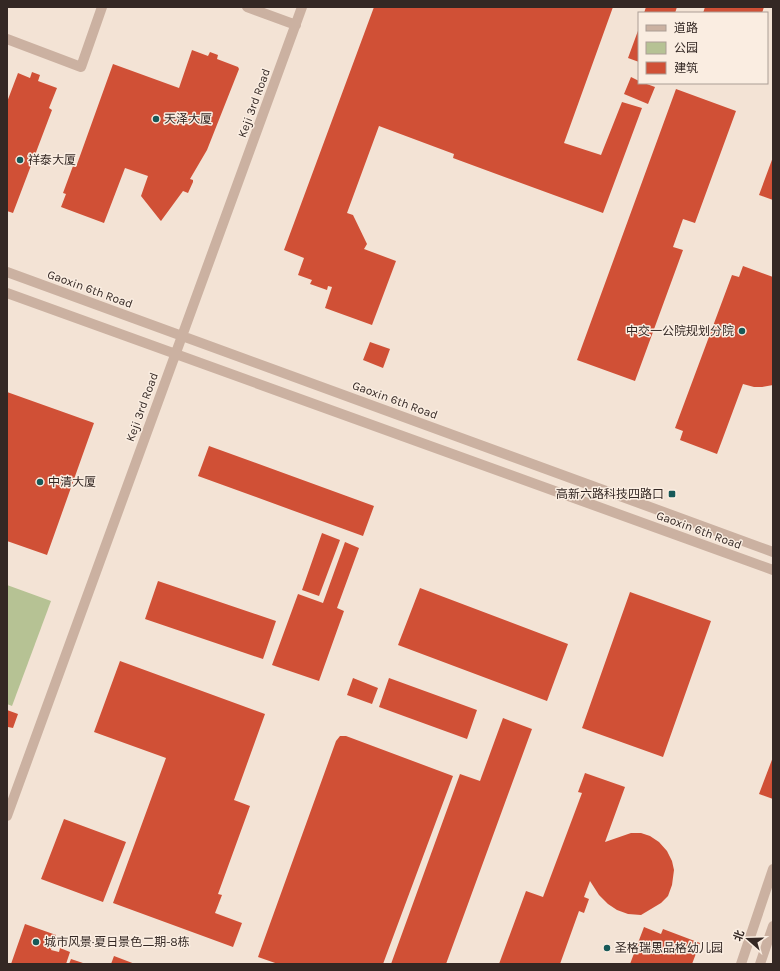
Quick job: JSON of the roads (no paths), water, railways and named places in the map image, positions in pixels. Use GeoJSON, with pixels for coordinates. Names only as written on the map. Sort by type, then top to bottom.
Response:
{"type":"FeatureCollection","features":[{"type":"Feature","properties":{"kind":"street"},"geometry":{"type":"LineString","coordinates":[[7,39],[80,67],[102,7]]}},
{"type":"Feature","properties":{"kind":"street"},"geometry":{"type":"LineString","coordinates":[[247,7],[296,25]]}},
{"type":"Feature","properties":{"kind":"street","name":"Keji 3rd Road"},"geometry":{"type":"LineString","coordinates":[[7,816],[302,7]]}},
{"type":"Feature","properties":{"kind":"street","name":"Gaoxin 6th Road"},"geometry":{"type":"LineString","coordinates":[[7,272],[773,552]]}},
{"type":"Feature","properties":{"kind":"street","name":"Gaoxin 6th Road"},"geometry":{"type":"LineString","coordinates":[[7,293],[773,570]]}},
{"type":"Feature","properties":{"kind":"street"},"geometry":{"type":"LineString","coordinates":[[741,964],[773,869]]}},
{"type":"Feature","properties":{"kind":"street"},"geometry":{"type":"LineString","coordinates":[[760,964],[773,926]]}},
{"type":"Feature","properties":{"kind":"place","name":"天泽大厦"},"geometry":{"type":"Point","coordinates":[156,119]}},
{"type":"Feature","properties":{"kind":"place","name":"祥泰大厦"},"geometry":{"type":"Point","coordinates":[20,160]}},
{"type":"Feature","properties":{"kind":"place","name":"中交一公院规划分院"},"geometry":{"type":"Point","coordinates":[742,331]}},
{"type":"Feature","properties":{"kind":"place","name":"中清大厦"},"geometry":{"type":"Point","coordinates":[40,482]}},
{"type":"Feature","properties":{"kind":"place","name":"高新六路科技四路口"},"geometry":{"type":"Point","coordinates":[672,494]}},
{"type":"Feature","properties":{"kind":"place","name":"城市风景·夏日景色二期-8栋"},"geometry":{"type":"Point","coordinates":[36,942]}},
{"type":"Feature","properties":{"kind":"place","name":"圣格瑞思品格幼儿园"},"geometry":{"type":"Point","coordinates":[607,948]}}]}
